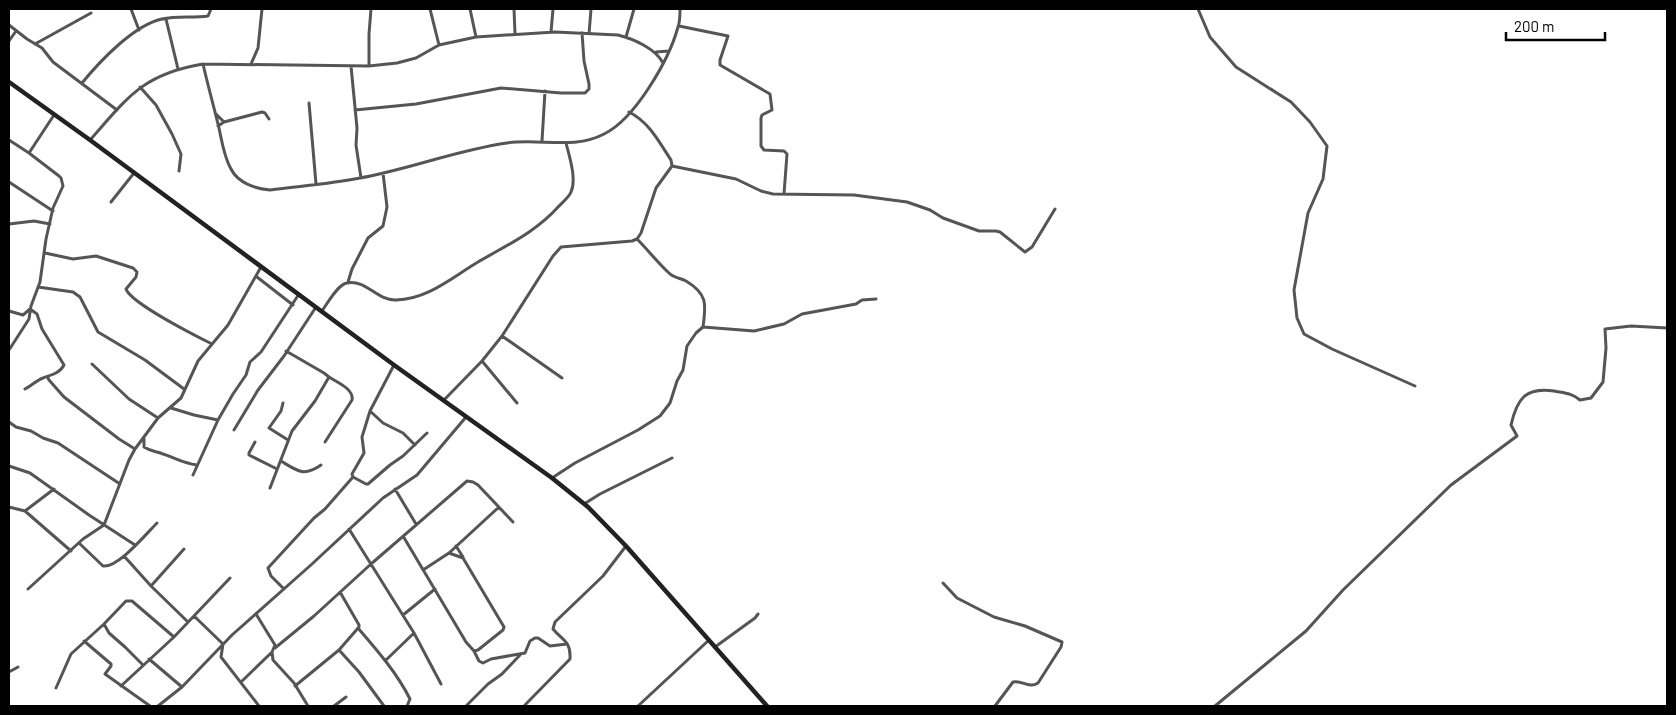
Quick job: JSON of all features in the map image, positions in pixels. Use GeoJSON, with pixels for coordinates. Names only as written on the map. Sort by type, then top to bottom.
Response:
{"type":"FeatureCollection","features":[{"type":"Feature","properties":{"kind":"main road"},"geometry":{"type":"LineString","coordinates":[[9,82],[262,266],[394,365],[552,478],[598,517],[626,546],[767,706]]}},
{"type":"Feature","properties":{"kind":"street"},"geometry":{"type":"LineString","coordinates":[[131,9],[139,30]]}},
{"type":"Feature","properties":{"kind":"street"},"geometry":{"type":"LineString","coordinates":[[82,83],[104,57],[139,30],[154,22],[166,19],[208,16],[211,9]]}},
{"type":"Feature","properties":{"kind":"street"},"geometry":{"type":"LineString","coordinates":[[251,64],[258,48],[262,9]]}},
{"type":"Feature","properties":{"kind":"street"},"geometry":{"type":"LineString","coordinates":[[369,66],[371,9]]}},
{"type":"Feature","properties":{"kind":"street"},"geometry":{"type":"LineString","coordinates":[[430,9],[439,45]]}},
{"type":"Feature","properties":{"kind":"street"},"geometry":{"type":"LineString","coordinates":[[470,9],[476,37]]}},
{"type":"Feature","properties":{"kind":"street"},"geometry":{"type":"LineString","coordinates":[[514,9],[515,34]]}},
{"type":"Feature","properties":{"kind":"street"},"geometry":{"type":"LineString","coordinates":[[551,32],[552,9]]}},
{"type":"Feature","properties":{"kind":"street"},"geometry":{"type":"LineString","coordinates":[[589,34],[591,9]]}},
{"type":"Feature","properties":{"kind":"street"},"geometry":{"type":"LineString","coordinates":[[626,37],[634,9]]}},
{"type":"Feature","properties":{"kind":"street"},"geometry":{"type":"LineString","coordinates":[[203,64],[224,152],[231,170],[240,180],[251,186],[270,190],[361,178],[478,148],[522,141],[566,143],[585,141],[605,134],[613,129],[638,103],[663,63],[670,51],[679,26],[680,9]]}},
{"type":"Feature","properties":{"kind":"street"},"geometry":{"type":"LineString","coordinates":[[1198,9],[1210,37],[1236,67],[1291,102],[1310,122],[1328,146],[1323,179],[1308,213],[1294,290],[1297,318],[1304,334],[1332,349],[1415,386]]}},
{"type":"Feature","properties":{"kind":"street"},"geometry":{"type":"LineString","coordinates":[[35,44],[91,13]]}},
{"type":"Feature","properties":{"kind":"street"},"geometry":{"type":"LineString","coordinates":[[166,19],[178,69]]}},
{"type":"Feature","properties":{"kind":"street"},"geometry":{"type":"LineString","coordinates":[[9,24],[46,52],[53,62],[117,110]]}},
{"type":"Feature","properties":{"kind":"street"},"geometry":{"type":"LineString","coordinates":[[679,26],[728,36],[720,65],[770,94],[772,110],[762,115],[761,118],[761,146],[764,150],[784,151],[787,154],[784,194]]}},
{"type":"Feature","properties":{"kind":"street"},"geometry":{"type":"LineString","coordinates":[[9,41],[16,31]]}},
{"type":"Feature","properties":{"kind":"street"},"geometry":{"type":"LineString","coordinates":[[90,140],[140,87],[178,69],[203,64],[369,66],[397,63],[420,57],[428,50],[439,45],[476,37],[551,32],[626,37],[655,52],[663,63]]}},
{"type":"Feature","properties":{"kind":"street"},"geometry":{"type":"LineString","coordinates":[[355,110],[416,104],[501,88],[580,94],[587,91],[588,78],[584,61],[582,34]]}},
{"type":"Feature","properties":{"kind":"street"},"geometry":{"type":"LineString","coordinates":[[655,52],[670,51]]}},
{"type":"Feature","properties":{"kind":"street"},"geometry":{"type":"LineString","coordinates":[[351,66],[358,128],[356,145],[361,178]]}},
{"type":"Feature","properties":{"kind":"street"},"geometry":{"type":"LineString","coordinates":[[140,87],[156,105],[172,134],[181,154],[179,171]]}},
{"type":"Feature","properties":{"kind":"street"},"geometry":{"type":"LineString","coordinates":[[542,141],[545,91]]}},
{"type":"Feature","properties":{"kind":"street"},"geometry":{"type":"LineString","coordinates":[[308,103],[316,184]]}},
{"type":"Feature","properties":{"kind":"street"},"geometry":{"type":"LineString","coordinates":[[218,126],[224,122],[262,112],[269,119]]}},
{"type":"Feature","properties":{"kind":"street"},"geometry":{"type":"LineString","coordinates":[[444,400],[482,361],[502,336],[553,256],[561,248],[632,241],[638,238],[656,188],[672,166],[671,160],[649,128],[642,120],[629,112]]}},
{"type":"Feature","properties":{"kind":"street"},"geometry":{"type":"LineString","coordinates":[[215,114],[224,122]]}},
{"type":"Feature","properties":{"kind":"street"},"geometry":{"type":"LineString","coordinates":[[29,153],[54,116]]}},
{"type":"Feature","properties":{"kind":"street"},"geometry":{"type":"LineString","coordinates":[[9,140],[61,178],[63,186],[53,211],[40,282],[30,309],[29,319],[9,350]]}},
{"type":"Feature","properties":{"kind":"street"},"geometry":{"type":"LineString","coordinates":[[322,311],[339,286],[348,282],[360,284],[384,299],[391,300],[422,295],[519,240],[545,221],[571,192],[572,163],[566,143]]}},
{"type":"Feature","properties":{"kind":"street"},"geometry":{"type":"LineString","coordinates":[[672,166],[736,179],[761,191],[774,194],[854,195],[907,202],[930,210],[942,218],[979,231],[1000,232],[1025,252],[1032,247],[1055,209]]}},
{"type":"Feature","properties":{"kind":"street"},"geometry":{"type":"LineString","coordinates":[[111,202],[134,173]]}},
{"type":"Feature","properties":{"kind":"street"},"geometry":{"type":"LineString","coordinates":[[348,282],[352,269],[368,238],[383,226],[387,207],[383,173]]}},
{"type":"Feature","properties":{"kind":"street"},"geometry":{"type":"LineString","coordinates":[[9,182],[53,211]]}},
{"type":"Feature","properties":{"kind":"street"},"geometry":{"type":"LineString","coordinates":[[9,224],[34,221],[50,224]]}},
{"type":"Feature","properties":{"kind":"street"},"geometry":{"type":"LineString","coordinates":[[552,478],[575,463],[638,430],[660,416],[670,403],[677,380],[683,370],[687,346],[702,327],[706,306],[700,293],[685,281],[670,274],[638,238]]}},
{"type":"Feature","properties":{"kind":"street"},"geometry":{"type":"LineString","coordinates":[[44,252],[73,259],[96,256],[133,268],[137,272],[136,277],[126,289],[129,295],[162,317],[212,344]]}},
{"type":"Feature","properties":{"kind":"street"},"geometry":{"type":"LineString","coordinates":[[28,589],[79,543],[104,525],[135,449],[158,418],[172,408],[181,398],[198,361],[228,325],[262,266]]}},
{"type":"Feature","properties":{"kind":"street"},"geometry":{"type":"LineString","coordinates":[[257,277],[293,305]]}},
{"type":"Feature","properties":{"kind":"street"},"geometry":{"type":"LineString","coordinates":[[38,287],[76,294],[88,311],[98,332],[145,360],[184,389]]}},
{"type":"Feature","properties":{"kind":"street"},"geometry":{"type":"LineString","coordinates":[[193,474],[228,401],[246,375],[250,362],[262,352],[293,305],[298,294]]}},
{"type":"Feature","properties":{"kind":"street"},"geometry":{"type":"LineString","coordinates":[[702,327],[754,331],[784,324],[802,314],[856,304],[862,300],[876,299]]}},
{"type":"Feature","properties":{"kind":"street"},"geometry":{"type":"LineString","coordinates":[[234,430],[258,390],[316,306]]}},
{"type":"Feature","properties":{"kind":"street"},"geometry":{"type":"LineString","coordinates":[[9,311],[23,316],[30,309]]}},
{"type":"Feature","properties":{"kind":"street"},"geometry":{"type":"LineString","coordinates":[[25,389],[42,378],[48,378],[64,365],[42,329],[37,314],[30,309]]}},
{"type":"Feature","properties":{"kind":"street"},"geometry":{"type":"LineString","coordinates":[[1215,706],[1306,631],[1343,590],[1451,485],[1518,436],[1511,425],[1515,407],[1528,393],[1543,390],[1573,394],[1580,400],[1591,398],[1603,382],[1606,348],[1605,329],[1631,326],[1667,328]]}},
{"type":"Feature","properties":{"kind":"street"},"geometry":{"type":"LineString","coordinates":[[502,336],[562,378]]}},
{"type":"Feature","properties":{"kind":"street"},"geometry":{"type":"LineString","coordinates":[[286,352],[324,373],[351,391],[352,400],[325,442]]}},
{"type":"Feature","properties":{"kind":"street"},"geometry":{"type":"LineString","coordinates":[[482,361],[517,403]]}},
{"type":"Feature","properties":{"kind":"street"},"geometry":{"type":"LineString","coordinates":[[92,364],[129,399],[158,418]]}},
{"type":"Feature","properties":{"kind":"street"},"geometry":{"type":"LineString","coordinates":[[284,589],[268,572],[271,564],[314,518],[325,509],[353,477],[352,474],[364,453],[362,437],[370,411],[394,365]]}},
{"type":"Feature","properties":{"kind":"street"},"geometry":{"type":"LineString","coordinates":[[270,488],[292,431],[315,401],[329,377]]}},
{"type":"Feature","properties":{"kind":"street"},"geometry":{"type":"LineString","coordinates":[[48,378],[64,397],[135,449]]}},
{"type":"Feature","properties":{"kind":"street"},"geometry":{"type":"LineString","coordinates":[[283,403],[281,411],[269,428],[288,440]]}},
{"type":"Feature","properties":{"kind":"street"},"geometry":{"type":"LineString","coordinates":[[172,408],[218,420]]}},
{"type":"Feature","properties":{"kind":"street"},"geometry":{"type":"LineString","coordinates":[[370,411],[383,423],[403,433],[414,444]]}},
{"type":"Feature","properties":{"kind":"street"},"geometry":{"type":"LineString","coordinates":[[158,706],[182,687],[223,644],[383,498],[416,475],[466,417]]}},
{"type":"Feature","properties":{"kind":"street"},"geometry":{"type":"LineString","coordinates":[[9,422],[16,427],[31,431],[43,438],[58,443],[120,484]]}},
{"type":"Feature","properties":{"kind":"street"},"geometry":{"type":"LineString","coordinates":[[353,477],[368,484],[427,433]]}},
{"type":"Feature","properties":{"kind":"street"},"geometry":{"type":"LineString","coordinates":[[144,438],[144,447],[152,452],[161,453],[181,462],[197,465]]}},
{"type":"Feature","properties":{"kind":"street"},"geometry":{"type":"LineString","coordinates":[[255,442],[249,455],[277,469]]}},
{"type":"Feature","properties":{"kind":"street"},"geometry":{"type":"LineString","coordinates":[[583,504],[672,458]]}},
{"type":"Feature","properties":{"kind":"street"},"geometry":{"type":"LineString","coordinates":[[281,461],[297,471],[305,472],[314,470],[321,465]]}},
{"type":"Feature","properties":{"kind":"street"},"geometry":{"type":"LineString","coordinates":[[9,466],[30,473],[135,545]]}},
{"type":"Feature","properties":{"kind":"street"},"geometry":{"type":"LineString","coordinates":[[241,682],[275,648],[467,481],[478,485],[513,522]]}},
{"type":"Feature","properties":{"kind":"street"},"geometry":{"type":"LineString","coordinates":[[25,511],[54,489]]}},
{"type":"Feature","properties":{"kind":"street"},"geometry":{"type":"LineString","coordinates":[[395,490],[416,524]]}},
{"type":"Feature","properties":{"kind":"street"},"geometry":{"type":"LineString","coordinates":[[9,507],[25,511],[71,551]]}},
{"type":"Feature","properties":{"kind":"street"},"geometry":{"type":"LineString","coordinates":[[423,570],[449,553],[498,507]]}},
{"type":"Feature","properties":{"kind":"street"},"geometry":{"type":"LineString","coordinates":[[79,543],[103,566],[109,566],[124,556],[157,523]]}},
{"type":"Feature","properties":{"kind":"street"},"geometry":{"type":"LineString","coordinates":[[349,529],[414,633],[441,684]]}},
{"type":"Feature","properties":{"kind":"street"},"geometry":{"type":"LineString","coordinates":[[403,536],[466,642],[482,663],[505,656],[520,655]]}},
{"type":"Feature","properties":{"kind":"street"},"geometry":{"type":"LineString","coordinates":[[456,546],[504,628],[478,650],[474,651]]}},
{"type":"Feature","properties":{"kind":"street"},"geometry":{"type":"LineString","coordinates":[[524,706],[570,659],[565,639],[553,629],[554,624],[603,576],[626,546]]}},
{"type":"Feature","properties":{"kind":"street"},"geometry":{"type":"LineString","coordinates":[[151,586],[184,549]]}},
{"type":"Feature","properties":{"kind":"street"},"geometry":{"type":"LineString","coordinates":[[449,553],[463,558]]}},
{"type":"Feature","properties":{"kind":"street"},"geometry":{"type":"LineString","coordinates":[[124,556],[151,586],[188,622]]}},
{"type":"Feature","properties":{"kind":"street"},"geometry":{"type":"LineString","coordinates":[[120,686],[174,637],[230,578]]}},
{"type":"Feature","properties":{"kind":"street"},"geometry":{"type":"LineString","coordinates":[[943,583],[957,598],[994,617],[1025,626],[1062,642],[1061,647],[1038,683],[1031,686],[1016,681],[1013,682],[995,706]]}},
{"type":"Feature","properties":{"kind":"street"},"geometry":{"type":"LineString","coordinates":[[403,615],[434,590]]}},
{"type":"Feature","properties":{"kind":"street"},"geometry":{"type":"LineString","coordinates":[[340,592],[359,625],[358,628],[386,660],[410,699],[407,706]]}},
{"type":"Feature","properties":{"kind":"street"},"geometry":{"type":"LineString","coordinates":[[56,688],[71,654],[126,601],[132,601],[174,637]]}},
{"type":"Feature","properties":{"kind":"street"},"geometry":{"type":"LineString","coordinates":[[256,614],[275,648]]}},
{"type":"Feature","properties":{"kind":"street"},"geometry":{"type":"LineString","coordinates":[[715,647],[758,614]]}},
{"type":"Feature","properties":{"kind":"street"},"geometry":{"type":"LineString","coordinates":[[194,616],[223,644]]}},
{"type":"Feature","properties":{"kind":"street"},"geometry":{"type":"LineString","coordinates":[[104,624],[109,633],[143,664]]}},
{"type":"Feature","properties":{"kind":"street"},"geometry":{"type":"LineString","coordinates":[[295,686],[339,650],[358,628]]}},
{"type":"Feature","properties":{"kind":"street"},"geometry":{"type":"LineString","coordinates":[[386,660],[414,633]]}},
{"type":"Feature","properties":{"kind":"street"},"geometry":{"type":"LineString","coordinates":[[466,706],[520,655],[525,653],[530,641],[538,638],[550,646],[567,644]]}},
{"type":"Feature","properties":{"kind":"street"},"geometry":{"type":"LineString","coordinates":[[638,706],[709,640]]}},
{"type":"Feature","properties":{"kind":"street"},"geometry":{"type":"LineString","coordinates":[[84,641],[110,664],[111,666],[105,674],[150,706]]}},
{"type":"Feature","properties":{"kind":"street"},"geometry":{"type":"LineString","coordinates":[[223,644],[221,657],[259,706]]}},
{"type":"Feature","properties":{"kind":"street"},"geometry":{"type":"LineString","coordinates":[[339,650],[359,672],[384,706]]}},
{"type":"Feature","properties":{"kind":"street"},"geometry":{"type":"LineString","coordinates":[[272,652],[274,662],[295,686],[308,706]]}},
{"type":"Feature","properties":{"kind":"street"},"geometry":{"type":"LineString","coordinates":[[149,659],[182,687]]}},
{"type":"Feature","properties":{"kind":"street"},"geometry":{"type":"LineString","coordinates":[[9,672],[18,667]]}},
{"type":"Feature","properties":{"kind":"street"},"geometry":{"type":"LineString","coordinates":[[334,706],[346,697]]}}]}
